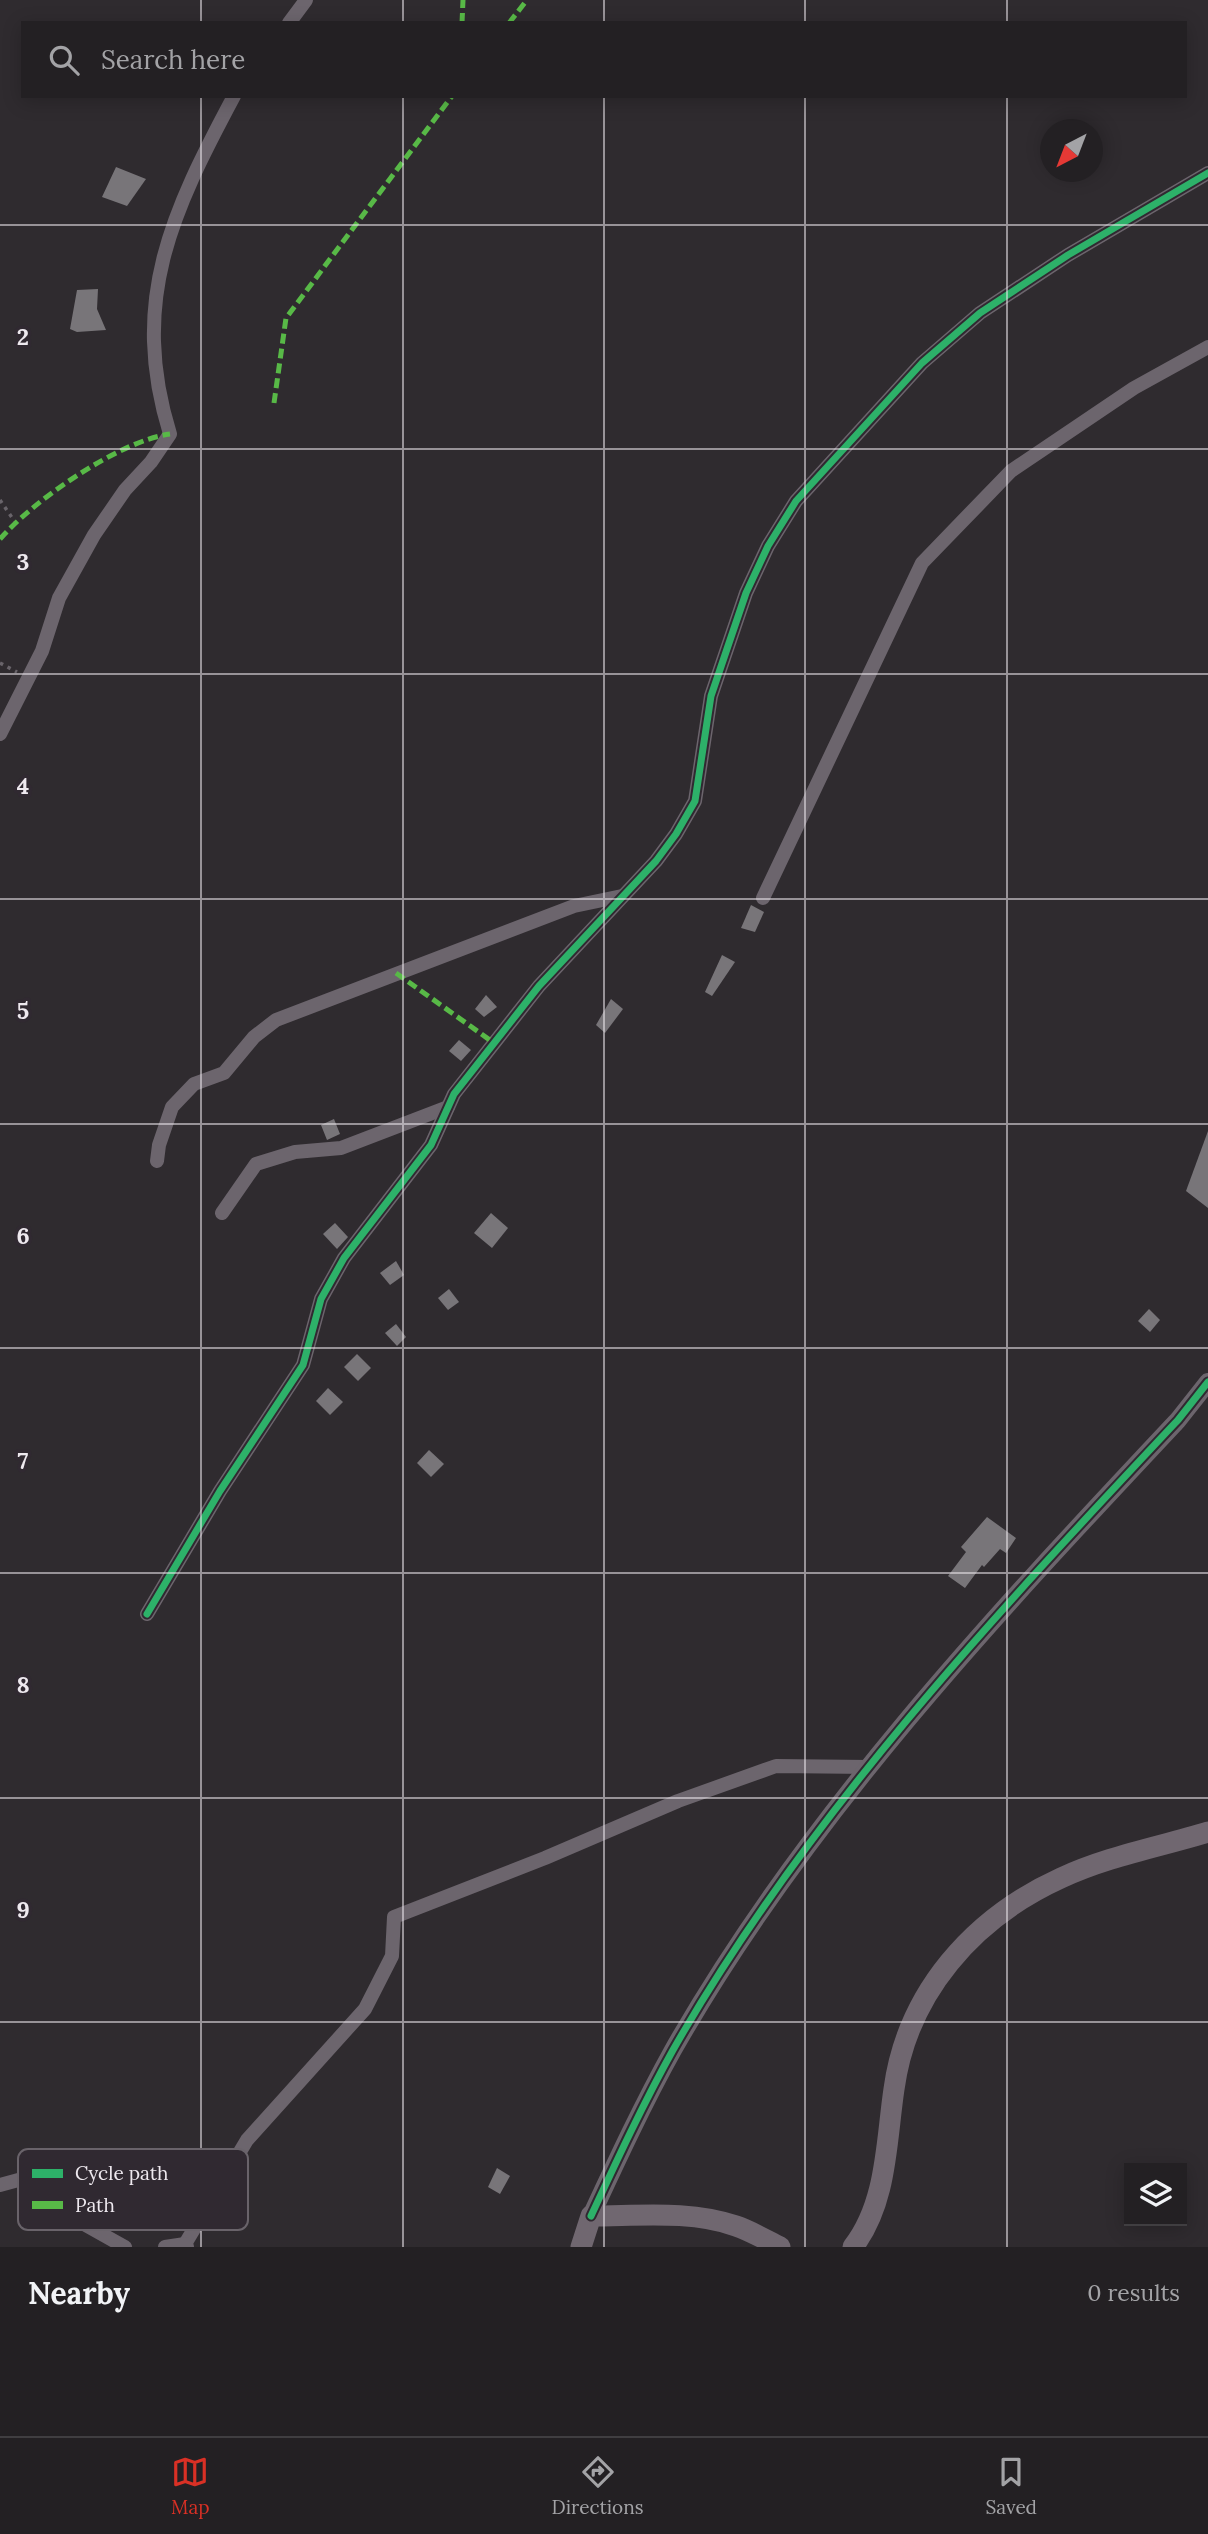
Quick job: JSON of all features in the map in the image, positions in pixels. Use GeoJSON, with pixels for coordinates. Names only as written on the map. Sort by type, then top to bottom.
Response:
{"type":"FeatureCollection","features":[{"type":"Feature","properties":{"kind":"main road"},"geometry":{"type":"LineString","coordinates":[[853,2247],[868,2226],[878,2195],[899,2057],[909,2024],[938,1975],[1011,1905],[1061,1878],[1162,1843],[1208,1832]]}},
{"type":"Feature","properties":{"kind":"main road"},"geometry":{"type":"LineString","coordinates":[[581,2247],[591,2216],[666,2216],[715,2220],[737,2226],[780,2247]]}},
{"type":"Feature","properties":{"kind":"street"},"geometry":{"type":"LineString","coordinates":[[290,21],[306,0]]}},
{"type":"Feature","properties":{"kind":"street"},"geometry":{"type":"LineString","coordinates":[[0,734],[42,651],[59,598],[82,556],[125,490],[151,462],[170,434],[155,367],[152,316],[163,254],[204,153],[233,98]]}},
{"type":"Feature","properties":{"kind":"street"},"geometry":{"type":"LineString","coordinates":[[147,1614],[220,1491],[303,1365],[321,1299],[344,1258],[430,1145],[448,1107],[476,1063],[540,986],[656,861],[695,801],[711,696],[746,593],[768,546],[796,501],[922,363],[980,313],[1068,255],[1208,173]]}},
{"type":"Feature","properties":{"kind":"street"},"geometry":{"type":"LineString","coordinates":[[763,898],[922,563],[1011,471],[1134,388],[1208,347]]}},
{"type":"Feature","properties":{"kind":"street"},"geometry":{"type":"LineString","coordinates":[[157,1161],[172,1107],[194,1084],[224,1073],[254,1037],[276,1020],[573,906],[622,897]]}},
{"type":"Feature","properties":{"kind":"street"},"geometry":{"type":"LineString","coordinates":[[222,1213],[256,1164],[295,1152],[341,1148],[448,1107]]}},
{"type":"Feature","properties":{"kind":"street"},"geometry":{"type":"LineString","coordinates":[[591,2216],[680,2040],[776,1892],[870,1767],[999,1616],[1178,1420],[1208,1382]]}},
{"type":"Feature","properties":{"kind":"street"},"geometry":{"type":"LineString","coordinates":[[242,2149],[365,2009],[392,1956],[394,1917],[545,1858],[678,1801],[776,1766],[870,1767]]}},
{"type":"Feature","properties":{"kind":"street"},"geometry":{"type":"LineString","coordinates":[[0,2185],[18,2180]]}},
{"type":"Feature","properties":{"kind":"street"},"geometry":{"type":"LineString","coordinates":[[95,2230],[125,2247]]}},
{"type":"Feature","properties":{"kind":"street"},"geometry":{"type":"LineString","coordinates":[[165,2247],[186,2245]]}},
{"type":"Feature","properties":{"kind":"path"},"geometry":{"type":"LineString","coordinates":[[0,500],[15,522]]}},
{"type":"Feature","properties":{"kind":"building"},"geometry":{"type":"Polygon","coordinates":[[[116,167],[146,179],[127,206],[102,197],[116,167]]]}},
{"type":"Feature","properties":{"kind":"building"},"geometry":{"type":"Polygon","coordinates":[[[98,289],[97,309],[106,330],[77,332],[70,329],[77,290],[98,289]]]}},
{"type":"Feature","properties":{"kind":"building"},"geometry":{"type":"Polygon","coordinates":[[[751,905],[764,912],[755,932],[741,928],[751,905]]]}},
{"type":"Feature","properties":{"kind":"building"},"geometry":{"type":"Polygon","coordinates":[[[722,955],[735,962],[712,996],[705,992],[722,955]]]}},
{"type":"Feature","properties":{"kind":"building"},"geometry":{"type":"Polygon","coordinates":[[[486,995],[497,1007],[484,1017],[475,1009],[486,995]]]}},
{"type":"Feature","properties":{"kind":"building"},"geometry":{"type":"Polygon","coordinates":[[[611,999],[623,1009],[605,1033],[596,1025],[611,999]]]}},
{"type":"Feature","properties":{"kind":"building"},"geometry":{"type":"Polygon","coordinates":[[[459,1040],[471,1050],[461,1061],[449,1051],[459,1040]]]}},
{"type":"Feature","properties":{"kind":"building"},"geometry":{"type":"Polygon","coordinates":[[[334,1119],[340,1134],[327,1140],[321,1125],[334,1119]]]}},
{"type":"Feature","properties":{"kind":"building"},"geometry":{"type":"Polygon","coordinates":[[[1208,1131],[1208,1208],[1186,1191],[1208,1131]]]}},
{"type":"Feature","properties":{"kind":"building"},"geometry":{"type":"Polygon","coordinates":[[[491,1213],[508,1228],[492,1248],[474,1233],[491,1213]]]}},
{"type":"Feature","properties":{"kind":"building"},"geometry":{"type":"Polygon","coordinates":[[[335,1223],[348,1237],[337,1249],[323,1234],[335,1223]]]}},
{"type":"Feature","properties":{"kind":"building"},"geometry":{"type":"Polygon","coordinates":[[[396,1261],[404,1275],[390,1285],[380,1273],[396,1261]]]}},
{"type":"Feature","properties":{"kind":"building"},"geometry":{"type":"Polygon","coordinates":[[[449,1289],[459,1302],[448,1310],[438,1298],[449,1289]]]}},
{"type":"Feature","properties":{"kind":"building"},"geometry":{"type":"Polygon","coordinates":[[[1149,1309],[1160,1320],[1150,1332],[1138,1321],[1149,1309]]]}},
{"type":"Feature","properties":{"kind":"building"},"geometry":{"type":"Polygon","coordinates":[[[396,1324],[406,1337],[397,1346],[385,1333],[396,1324]]]}},
{"type":"Feature","properties":{"kind":"building"},"geometry":{"type":"Polygon","coordinates":[[[357,1354],[371,1368],[358,1381],[344,1367],[357,1354]]]}},
{"type":"Feature","properties":{"kind":"building"},"geometry":{"type":"Polygon","coordinates":[[[328,1388],[343,1402],[330,1415],[316,1401],[328,1388]]]}},
{"type":"Feature","properties":{"kind":"building"},"geometry":{"type":"Polygon","coordinates":[[[429,1450],[444,1464],[431,1477],[417,1463],[429,1450]]]}},
{"type":"Feature","properties":{"kind":"building"},"geometry":{"type":"Polygon","coordinates":[[[987,1517],[1016,1538],[1006,1553],[1000,1549],[984,1567],[982,1565],[965,1588],[948,1576],[966,1552],[961,1547],[987,1517]]]}},
{"type":"Feature","properties":{"kind":"building"},"geometry":{"type":"Polygon","coordinates":[[[497,2168],[510,2176],[500,2194],[488,2187],[497,2168]]]}},
{"type":"Feature","properties":{"kind":"marked path"},"geometry":{"type":"LineString","coordinates":[[462,21],[463,0]]}},
{"type":"Feature","properties":{"kind":"marked path"},"geometry":{"type":"LineString","coordinates":[[511,21],[527,0]]}},
{"type":"Feature","properties":{"kind":"marked path"},"geometry":{"type":"LineString","coordinates":[[274,403],[286,318],[451,98]]}},
{"type":"Feature","properties":{"kind":"marked path"},"geometry":{"type":"LineString","coordinates":[[0,539],[34,507],[79,474],[127,448],[170,434]]}},
{"type":"Feature","properties":{"kind":"marked path"},"geometry":{"type":"LineString","coordinates":[[396,973],[494,1043]]}},
{"type":"Feature","properties":{"kind":"cycle path"},"geometry":{"type":"LineString","coordinates":[[147,1614],[220,1491],[303,1365],[321,1299],[344,1258],[431,1145],[454,1094],[539,986],[656,861],[676,834],[695,801],[711,696],[746,593],[768,546],[796,501],[922,363],[980,313],[1068,255],[1208,173]]}},
{"type":"Feature","properties":{"kind":"cycle path"},"geometry":{"type":"LineString","coordinates":[[591,2216],[673,2050],[725,1964],[782,1880],[907,1720],[973,1643],[1178,1420],[1208,1382]]}}]}
